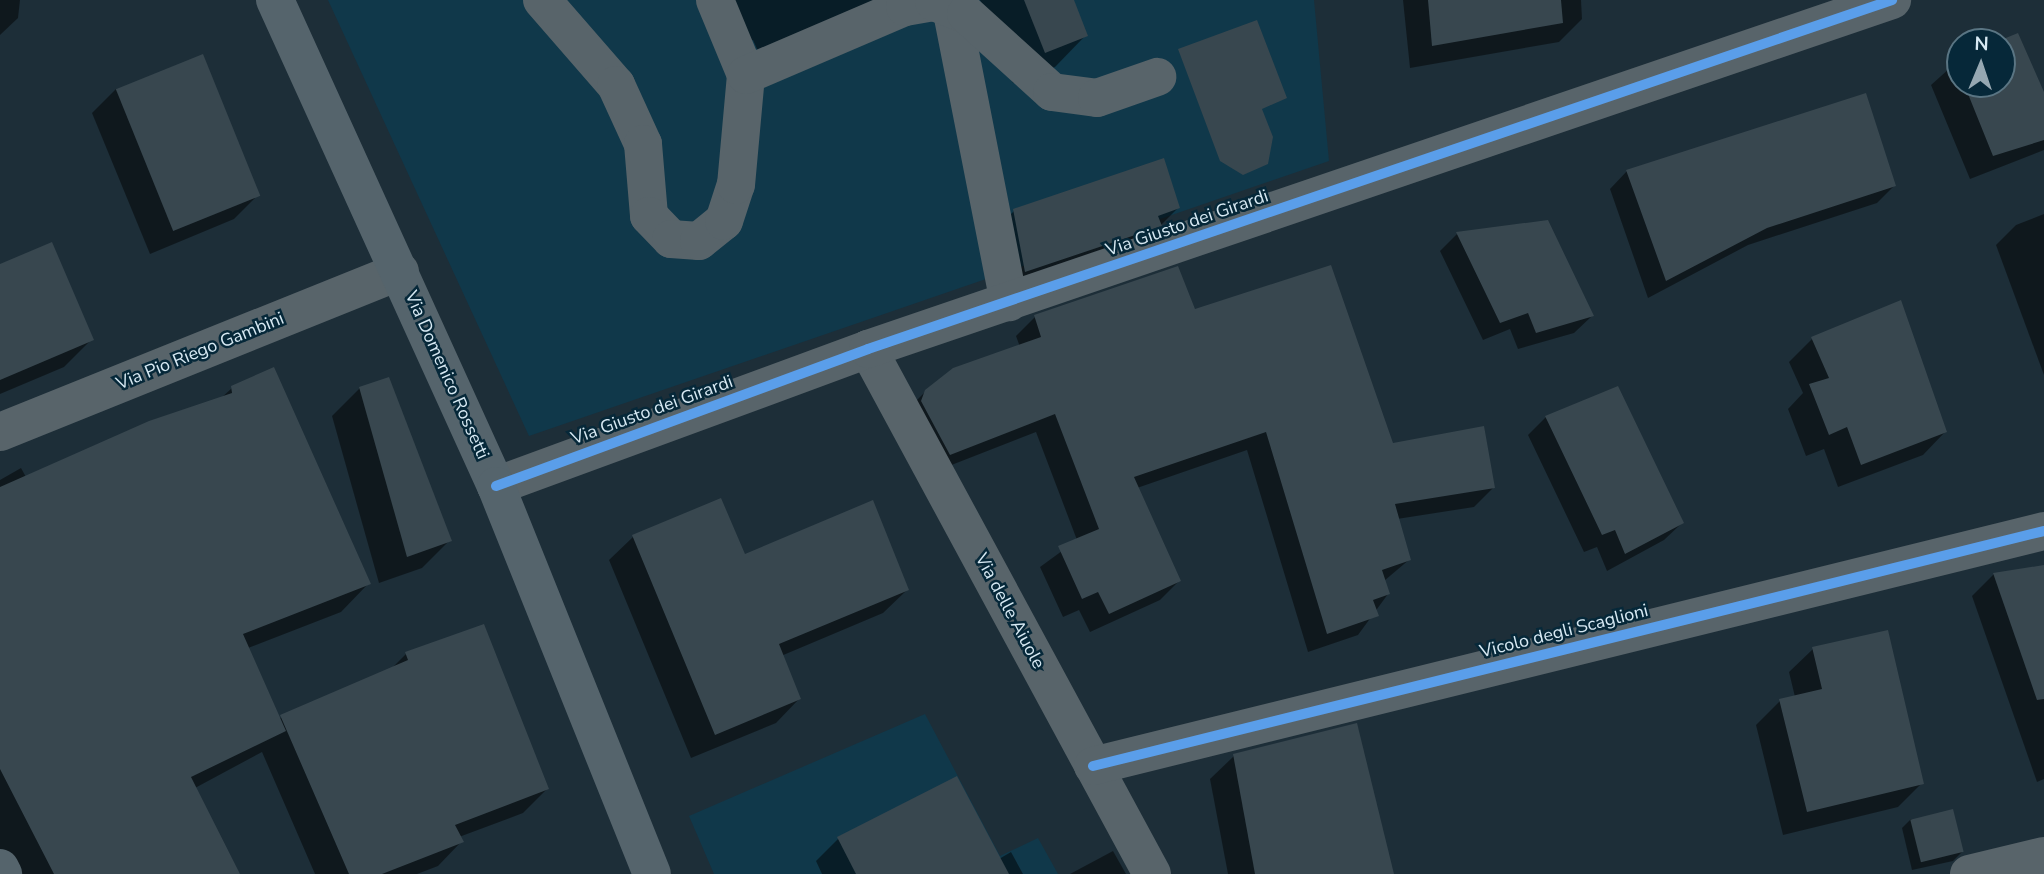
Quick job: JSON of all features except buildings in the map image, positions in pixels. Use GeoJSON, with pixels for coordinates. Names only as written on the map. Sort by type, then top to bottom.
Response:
{"type":"FeatureCollection","features":[{"type":"Feature","properties":{"kind":"main road","name":"Via Domenico Rossetti"},"geometry":{"type":"LineString","coordinates":[[275,0],[496,486],[652,874]]}},
{"type":"Feature","properties":{"kind":"main road"},"geometry":{"type":"LineString","coordinates":[[0,868],[3,874]]}},
{"type":"Feature","properties":{"kind":"street"},"geometry":{"type":"LineString","coordinates":[[542,0],[616,85],[643,144],[649,216],[671,239],[699,241],[724,221],[736,185],[746,75],[715,0]]}},
{"type":"Feature","properties":{"kind":"street","name":"Via Giusto dei Girardi"},"geometry":{"type":"LineString","coordinates":[[496,486],[868,349],[1892,0]]}},
{"type":"Feature","properties":{"kind":"street"},"geometry":{"type":"LineString","coordinates":[[746,75],[905,7],[951,7],[1052,92],[1097,98],[1157,77]]}},
{"type":"Feature","properties":{"kind":"street"},"geometry":{"type":"LineString","coordinates":[[951,7],[1009,302]]}},
{"type":"Feature","properties":{"kind":"street","name":"Via Pio Riego Gambini"},"geometry":{"type":"LineString","coordinates":[[0,432],[400,271]]}},
{"type":"Feature","properties":{"kind":"street","name":"Via delle Aiuole"},"geometry":{"type":"LineString","coordinates":[[868,349],[1152,874]]}},
{"type":"Feature","properties":{"kind":"street","name":"Vicolo degli Scaglioni"},"geometry":{"type":"LineString","coordinates":[[1093,766],[2044,531]]}},
{"type":"Feature","properties":{"kind":"street"},"geometry":{"type":"LineString","coordinates":[[1969,874],[2044,856]]}},
{"type":"Feature","properties":{"kind":"shaded area"},"geometry":{"type":"Polygon","coordinates":[[[328,0],[1314,0],[1329,161],[529,436],[328,0]]]}},
{"type":"Feature","properties":{"kind":"shaded area"},"geometry":{"type":"Polygon","coordinates":[[[925,714],[1000,856],[1038,838],[1058,874],[714,874],[689,816],[925,714]]]}},
{"type":"Feature","properties":{"kind":"cycle path"},"geometry":{"type":"LineString","coordinates":[[496,486],[868,349],[1892,0]]}},
{"type":"Feature","properties":{"kind":"cycle path"},"geometry":{"type":"LineString","coordinates":[[1093,766],[2044,531]]}}]}
